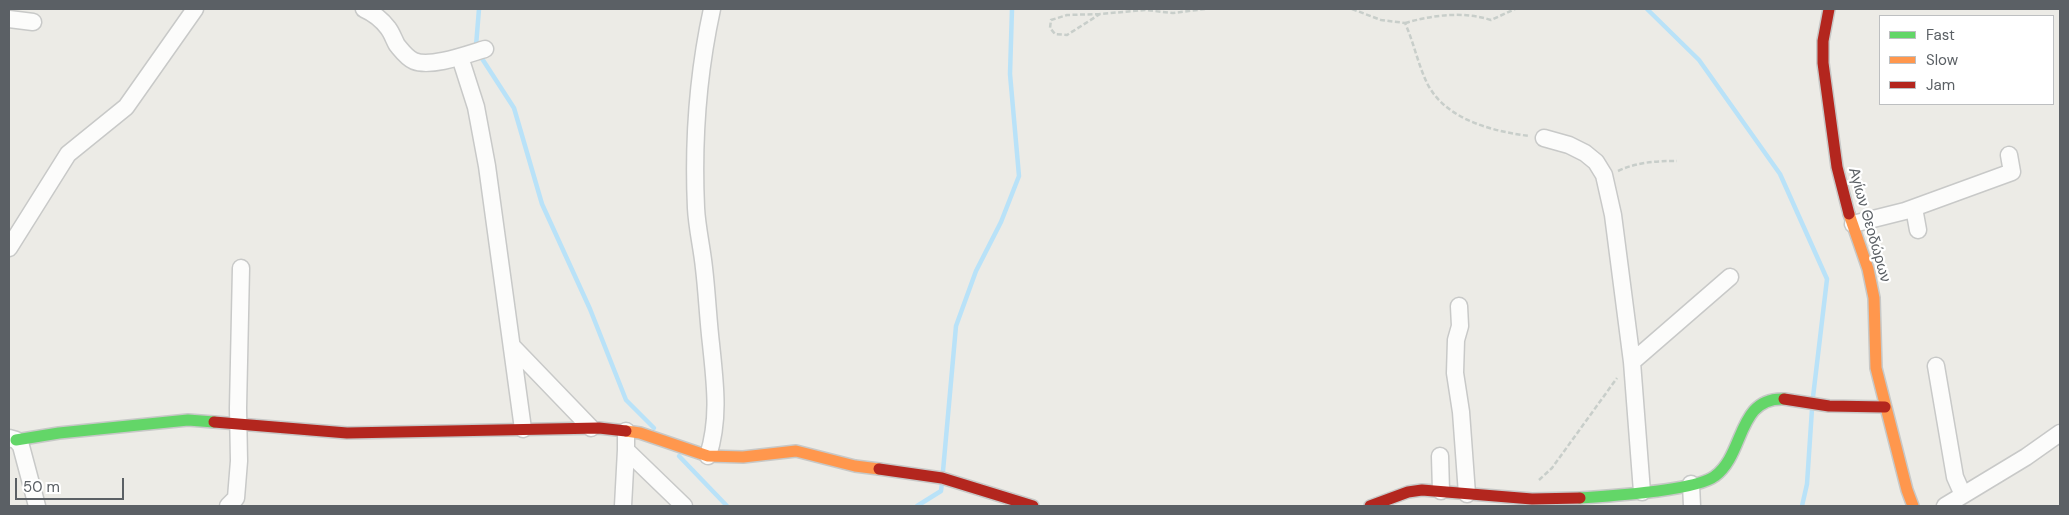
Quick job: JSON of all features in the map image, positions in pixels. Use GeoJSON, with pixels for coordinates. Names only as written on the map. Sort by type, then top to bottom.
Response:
{"type":"FeatureCollection","features":[{"type":"Feature","properties":{"kind":"street"},"geometry":{"type":"LineString","coordinates":[[9,248],[68,154],[126,107],[195,9]]}},
{"type":"Feature","properties":{"kind":"street"},"geometry":{"type":"LineString","coordinates":[[364,9],[372,13],[388,28],[406,56],[413,60],[423,63],[460,57],[485,49]]}},
{"type":"Feature","properties":{"kind":"street"},"geometry":{"type":"LineString","coordinates":[[708,456],[715,431],[716,389],[704,267],[696,209],[696,174],[698,108],[705,40],[712,9]]}},
{"type":"Feature","properties":{"kind":"street","name":"Αγίων Θεοδώρων"},"geometry":{"type":"LineString","coordinates":[[1829,9],[1823,42],[1824,79],[1837,167],[1868,269],[1874,298],[1876,368],[1913,506]]}},
{"type":"Feature","properties":{"kind":"street"},"geometry":{"type":"LineString","coordinates":[[9,19],[33,22]]}},
{"type":"Feature","properties":{"kind":"street"},"geometry":{"type":"LineString","coordinates":[[460,57],[476,107],[486,156],[513,347],[522,429]]}},
{"type":"Feature","properties":{"kind":"street"},"geometry":{"type":"LineString","coordinates":[[1544,138],[1569,145],[1585,153],[1596,162],[1604,179],[1613,215],[1632,362],[1642,492]]}},
{"type":"Feature","properties":{"kind":"street"},"geometry":{"type":"LineString","coordinates":[[1853,224],[1914,208],[2012,172],[2009,155]]}},
{"type":"Feature","properties":{"kind":"street"},"geometry":{"type":"LineString","coordinates":[[1914,208],[1918,230]]}},
{"type":"Feature","properties":{"kind":"street"},"geometry":{"type":"LineString","coordinates":[[228,506],[236,498],[239,462],[241,268]]}},
{"type":"Feature","properties":{"kind":"street"},"geometry":{"type":"LineString","coordinates":[[1632,362],[1730,277]]}},
{"type":"Feature","properties":{"kind":"street"},"geometry":{"type":"LineString","coordinates":[[1459,306],[1460,326],[1456,340],[1455,373],[1461,412],[1467,494]]}},
{"type":"Feature","properties":{"kind":"street"},"geometry":{"type":"LineString","coordinates":[[513,347],[591,428]]}},
{"type":"Feature","properties":{"kind":"street"},"geometry":{"type":"LineString","coordinates":[[1936,366],[1955,477],[1963,495]]}},
{"type":"Feature","properties":{"kind":"street"},"geometry":{"type":"LineString","coordinates":[[1370,506],[1408,492],[1441,491],[1518,498],[1615,501],[1642,492],[1691,484],[1713,478],[1726,467],[1738,446],[1749,416],[1758,405],[1770,399],[1791,399],[1819,404],[1858,407],[1885,407]]}},
{"type":"Feature","properties":{"kind":"street"},"geometry":{"type":"LineString","coordinates":[[37,506],[25,455],[13,439],[59,432],[188,420],[347,433],[591,428],[626,431],[660,439],[708,456],[743,457],[796,451],[855,466],[942,478],[1033,506]]}},
{"type":"Feature","properties":{"kind":"street"},"geometry":{"type":"LineString","coordinates":[[623,506],[626,431]]}},
{"type":"Feature","properties":{"kind":"street"},"geometry":{"type":"LineString","coordinates":[[1944,506],[2019,462],[2060,433]]}},
{"type":"Feature","properties":{"kind":"street"},"geometry":{"type":"LineString","coordinates":[[626,450],[684,506]]}},
{"type":"Feature","properties":{"kind":"street"},"geometry":{"type":"LineString","coordinates":[[1440,456],[1441,491]]}},
{"type":"Feature","properties":{"kind":"street"},"geometry":{"type":"LineString","coordinates":[[1691,484],[1692,506]]}},
{"type":"Feature","properties":{"kind":"path"},"geometry":{"type":"LineString","coordinates":[[1100,14],[1067,35],[1055,34],[1050,28],[1051,20],[1058,16],[1162,10],[1173,13],[1205,9]]}},
{"type":"Feature","properties":{"kind":"path"},"geometry":{"type":"LineString","coordinates":[[1352,9],[1381,20],[1405,23],[1430,17],[1459,14],[1480,16],[1491,20],[1515,9]]}},
{"type":"Feature","properties":{"kind":"path"},"geometry":{"type":"LineString","coordinates":[[1405,23],[1429,86],[1452,110],[1467,120],[1518,134],[1544,138]]}},
{"type":"Feature","properties":{"kind":"path"},"geometry":{"type":"LineString","coordinates":[[1604,179],[1633,165],[1653,161],[1677,161]]}},
{"type":"Feature","properties":{"kind":"path"},"geometry":{"type":"LineString","coordinates":[[1518,498],[1552,468],[1619,376],[1632,362]]}},
{"type":"Feature","properties":{"kind":"waterway"},"geometry":{"type":"LineString","coordinates":[[476,46],[479,9]]}},
{"type":"Feature","properties":{"kind":"waterway"},"geometry":{"type":"LineString","coordinates":[[943,471],[956,326],[976,271],[1001,222],[1019,176],[1010,74],[1012,9]]}},
{"type":"Feature","properties":{"kind":"waterway"},"geometry":{"type":"LineString","coordinates":[[1647,9],[1699,60],[1780,174],[1827,279],[1813,397]]}},
{"type":"Feature","properties":{"kind":"waterway"},"geometry":{"type":"LineString","coordinates":[[481,57],[514,108],[542,204],[590,309],[626,400],[654,428]]}},
{"type":"Feature","properties":{"kind":"waterway"},"geometry":{"type":"LineString","coordinates":[[1802,506],[1807,484],[1812,409]]}},
{"type":"Feature","properties":{"kind":"waterway"},"geometry":{"type":"LineString","coordinates":[[679,456],[727,506]]}},
{"type":"Feature","properties":{"kind":"waterway"},"geometry":{"type":"LineString","coordinates":[[917,506],[941,491],[942,483]]}},
{"type":"Feature","properties":{"kind":"traffic: fast"},"geometry":{"type":"LineString","coordinates":[[1580,498],[1650,492],[1705,481],[1715,476],[1725,466],[1749,417],[1758,407],[1769,401],[1784,399]]}},
{"type":"Feature","properties":{"kind":"traffic: fast"},"geometry":{"type":"LineString","coordinates":[[16,440],[59,433],[188,420],[214,422]]}},
{"type":"Feature","properties":{"kind":"traffic: slow"},"geometry":{"type":"LineString","coordinates":[[1849,214],[1868,269],[1874,298],[1876,368],[1907,490],[1913,506]]}},
{"type":"Feature","properties":{"kind":"traffic: slow"},"geometry":{"type":"LineString","coordinates":[[626,431],[640,433],[708,456],[743,457],[796,451],[855,466],[879,469]]}},
{"type":"Feature","properties":{"kind":"traffic: jam"},"geometry":{"type":"LineString","coordinates":[[1829,9],[1823,41],[1823,63],[1837,167],[1849,214]]}},
{"type":"Feature","properties":{"kind":"traffic: jam"},"geometry":{"type":"LineString","coordinates":[[1784,399],[1829,406],[1885,407]]}},
{"type":"Feature","properties":{"kind":"traffic: jam"},"geometry":{"type":"LineString","coordinates":[[214,422],[347,433],[599,428],[626,431]]}},
{"type":"Feature","properties":{"kind":"traffic: jam"},"geometry":{"type":"LineString","coordinates":[[879,469],[942,478],[1033,506]]}},
{"type":"Feature","properties":{"kind":"traffic: jam"},"geometry":{"type":"LineString","coordinates":[[1370,506],[1408,492],[1422,490],[1532,499],[1580,498]]}}]}
